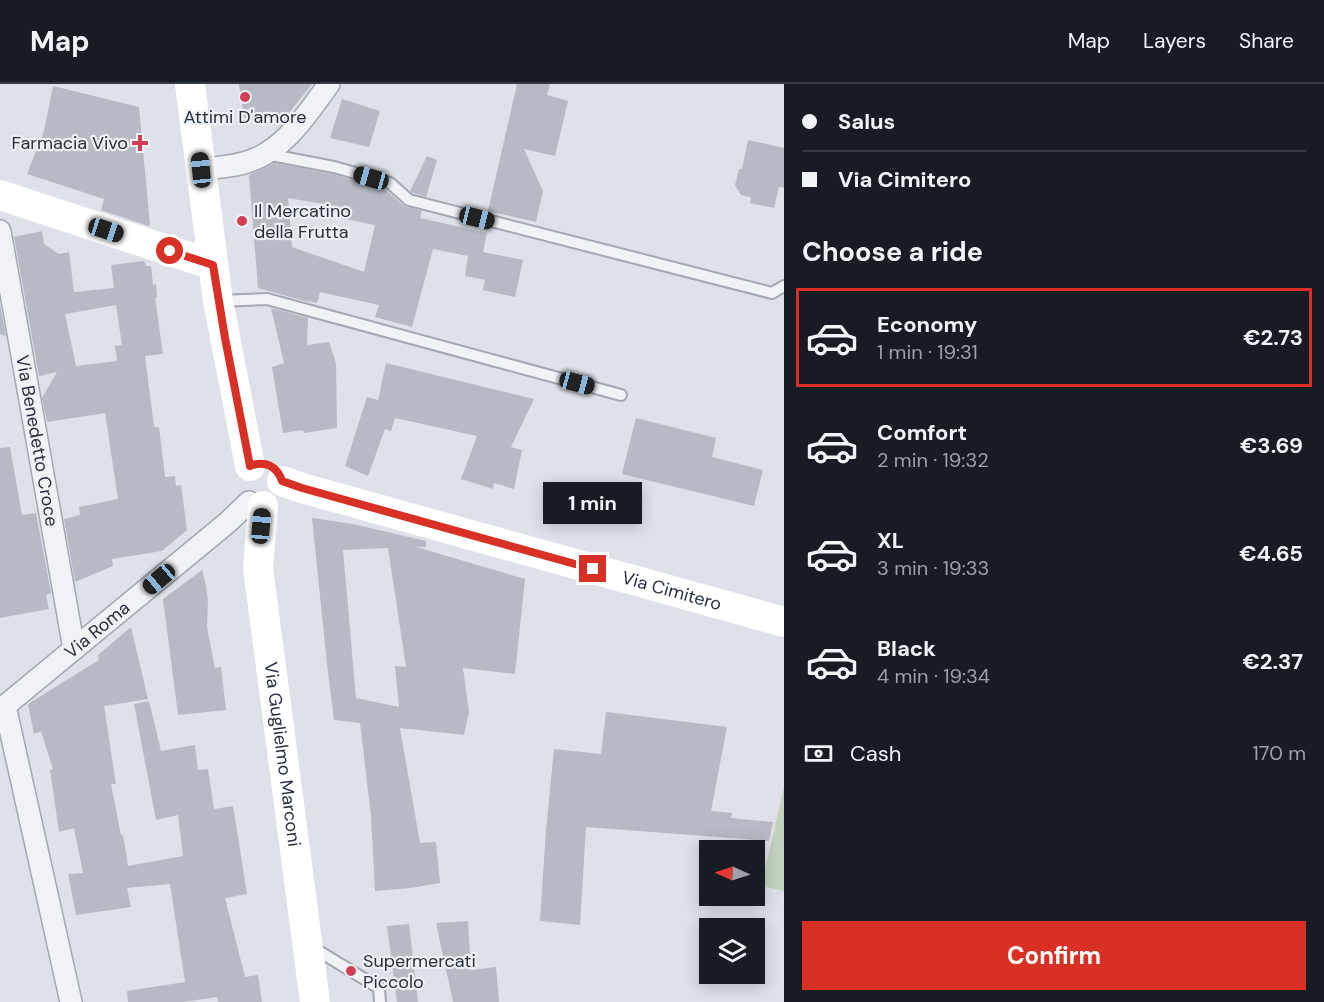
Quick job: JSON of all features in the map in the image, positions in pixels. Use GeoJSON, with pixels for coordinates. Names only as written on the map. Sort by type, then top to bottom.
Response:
{"type":"FeatureCollection","features":[{"type":"Feature","properties":{"kind":"street"},"geometry":{"type":"LineString","coordinates":[[190,84],[218,301],[250,466]]}},
{"type":"Feature","properties":{"kind":"street"},"geometry":{"type":"LineString","coordinates":[[201,170],[246,163],[266,154],[295,130],[329,84]]}},
{"type":"Feature","properties":{"kind":"street"},"geometry":{"type":"LineString","coordinates":[[0,195],[213,265]]}},
{"type":"Feature","properties":{"kind":"street","name":"Via Benedetto Croce"},"geometry":{"type":"LineString","coordinates":[[0,231],[74,649]]}},
{"type":"Feature","properties":{"kind":"street"},"geometry":{"type":"LineString","coordinates":[[256,463],[264,463],[276,469],[282,481],[282,488],[276,500],[256,504],[241,491],[240,484],[245,471],[256,463]]}},
{"type":"Feature","properties":{"kind":"street","name":"Via Cimitero"},"geometry":{"type":"LineString","coordinates":[[282,481],[784,622]]}},
{"type":"Feature","properties":{"kind":"street","name":"Via Roma"},"geometry":{"type":"LineString","coordinates":[[3,708],[227,523],[256,504]]}},
{"type":"Feature","properties":{"kind":"street","name":"Via Guglielmo Marconi"},"geometry":{"type":"LineString","coordinates":[[256,504],[258,568],[315,1002]]}},
{"type":"Feature","properties":{"kind":"street"},"geometry":{"type":"LineString","coordinates":[[3,708],[71,1002]]}},
{"type":"Feature","properties":{"kind":"lane"},"geometry":{"type":"LineString","coordinates":[[266,154],[334,167],[390,183],[409,200],[772,293],[784,286]]}},
{"type":"Feature","properties":{"kind":"lane"},"geometry":{"type":"LineString","coordinates":[[218,301],[267,299],[621,395]]}},
{"type":"Feature","properties":{"kind":"lane"},"geometry":{"type":"LineString","coordinates":[[308,945],[379,988],[381,1002]]}},
{"type":"Feature","properties":{"kind":"green space"},"geometry":{"type":"Polygon","coordinates":[[[784,787],[784,891],[765,887],[765,869],[784,787]]]}},
{"type":"Feature","properties":{"kind":"building"},"geometry":{"type":"Polygon","coordinates":[[[239,84],[312,84],[279,126],[244,118],[239,84]]]}},
{"type":"Feature","properties":{"kind":"building"},"geometry":{"type":"Polygon","coordinates":[[[517,84],[550,84],[547,95],[568,101],[555,156],[524,149],[543,191],[536,222],[488,211],[517,84]]]}},
{"type":"Feature","properties":{"kind":"building"},"geometry":{"type":"Polygon","coordinates":[[[53,86],[139,107],[149,226],[101,210],[104,199],[27,174],[44,131],[53,86]]]}},
{"type":"Feature","properties":{"kind":"building"},"geometry":{"type":"Polygon","coordinates":[[[342,99],[380,111],[369,147],[330,138],[342,99]]]}},
{"type":"Feature","properties":{"kind":"building"},"geometry":{"type":"Polygon","coordinates":[[[748,140],[784,148],[784,188],[779,187],[774,208],[750,203],[751,197],[741,195],[735,185],[739,169],[742,169],[748,140]]]}},
{"type":"Feature","properties":{"kind":"building"},"geometry":{"type":"Polygon","coordinates":[[[427,156],[437,160],[426,197],[410,191],[427,156]]]}},
{"type":"Feature","properties":{"kind":"building"},"geometry":{"type":"Polygon","coordinates":[[[274,163],[332,174],[386,190],[404,206],[422,211],[420,218],[487,233],[483,252],[523,260],[515,297],[483,290],[485,280],[465,276],[468,256],[433,249],[412,327],[375,317],[379,305],[320,292],[317,303],[308,302],[258,288],[249,175],[274,163]],[[288,198],[292,247],[364,272],[375,225],[340,218],[341,207],[288,198]]]}},
{"type":"Feature","properties":{"kind":"building"},"geometry":{"type":"Polygon","coordinates":[[[42,231],[44,244],[59,254],[69,252],[74,292],[114,288],[111,265],[144,261],[146,266],[151,266],[153,285],[156,284],[157,298],[155,298],[163,354],[145,356],[154,427],[159,427],[165,477],[175,476],[176,486],[181,485],[187,530],[162,551],[112,559],[113,566],[75,582],[64,519],[80,515],[79,507],[118,499],[105,413],[47,422],[42,398],[57,372],[39,376],[14,237],[42,231]],[[116,305],[65,314],[76,366],[117,361],[115,346],[122,345],[116,305]]]}},
{"type":"Feature","properties":{"kind":"building"},"geometry":{"type":"Polygon","coordinates":[[[0,304],[6,336],[0,334],[0,304]]]}},
{"type":"Feature","properties":{"kind":"building"},"geometry":{"type":"Polygon","coordinates":[[[271,308],[308,318],[307,345],[329,342],[336,363],[337,428],[304,433],[303,430],[283,433],[272,367],[284,363],[271,308]]]}},
{"type":"Feature","properties":{"kind":"building"},"geometry":{"type":"Polygon","coordinates":[[[386,363],[534,399],[511,447],[522,450],[514,489],[494,483],[493,489],[461,479],[477,436],[395,418],[391,431],[385,429],[368,476],[345,466],[367,397],[378,400],[386,363]]]}},
{"type":"Feature","properties":{"kind":"building"},"geometry":{"type":"Polygon","coordinates":[[[636,418],[716,438],[712,457],[763,470],[754,506],[622,474],[636,418]]]}},
{"type":"Feature","properties":{"kind":"building"},"geometry":{"type":"Polygon","coordinates":[[[10,447],[22,515],[36,513],[51,593],[46,595],[49,609],[0,618],[0,448],[10,447]]]}},
{"type":"Feature","properties":{"kind":"building"},"geometry":{"type":"Polygon","coordinates":[[[312,518],[353,524],[426,541],[426,547],[416,547],[525,579],[515,674],[463,668],[469,712],[464,735],[400,728],[420,843],[436,842],[440,883],[375,891],[371,816],[360,723],[334,720],[312,518]],[[388,548],[343,550],[356,698],[399,707],[395,666],[406,667],[388,548]]]}},
{"type":"Feature","properties":{"kind":"building"},"geometry":{"type":"Polygon","coordinates":[[[202,570],[208,602],[207,627],[215,668],[221,667],[226,710],[178,715],[163,599],[202,570]]]}},
{"type":"Feature","properties":{"kind":"building"},"geometry":{"type":"Polygon","coordinates":[[[131,627],[148,699],[104,706],[116,784],[111,784],[128,866],[183,856],[178,815],[156,820],[134,704],[149,701],[161,751],[195,745],[198,770],[208,769],[214,809],[233,806],[247,894],[225,898],[245,977],[258,975],[262,1002],[218,1002],[217,997],[183,1002],[128,1002],[127,991],[185,982],[170,884],[127,888],[131,907],[76,915],[68,874],[83,873],[74,828],[59,832],[50,770],[53,769],[41,731],[34,734],[28,704],[99,660],[98,655],[131,627]]]}},
{"type":"Feature","properties":{"kind":"building"},"geometry":{"type":"Polygon","coordinates":[[[606,712],[727,727],[711,811],[732,813],[731,818],[773,822],[769,841],[586,827],[580,925],[540,921],[554,749],[601,754],[606,712]]]}},
{"type":"Feature","properties":{"kind":"building"},"geometry":{"type":"Polygon","coordinates":[[[468,921],[471,970],[496,967],[499,1002],[453,1002],[436,923],[468,921]]]}},
{"type":"Feature","properties":{"kind":"building"},"geometry":{"type":"Polygon","coordinates":[[[409,924],[418,1002],[397,1002],[387,926],[409,924]]]}},
{"type":"Feature","properties":{"kind":"place","name":"Attimi D'amore"},"geometry":{"type":"Point","coordinates":[245,97]}},
{"type":"Feature","properties":{"kind":"place","name":"Farmacia Vivo"},"geometry":{"type":"Point","coordinates":[140,143]}},
{"type":"Feature","properties":{"kind":"place","name":"Il Mercatino della Frutta"},"geometry":{"type":"Point","coordinates":[242,221]}},
{"type":"Feature","properties":{"kind":"place","name":"Supermercati Piccolo"},"geometry":{"type":"Point","coordinates":[351,971]}},
{"type":"Feature","properties":{"kind":"route"},"geometry":{"type":"LineString","coordinates":[[170,251],[213,265],[250,466],[264,463],[276,469],[282,481],[302,488],[593,569]]}}]}
